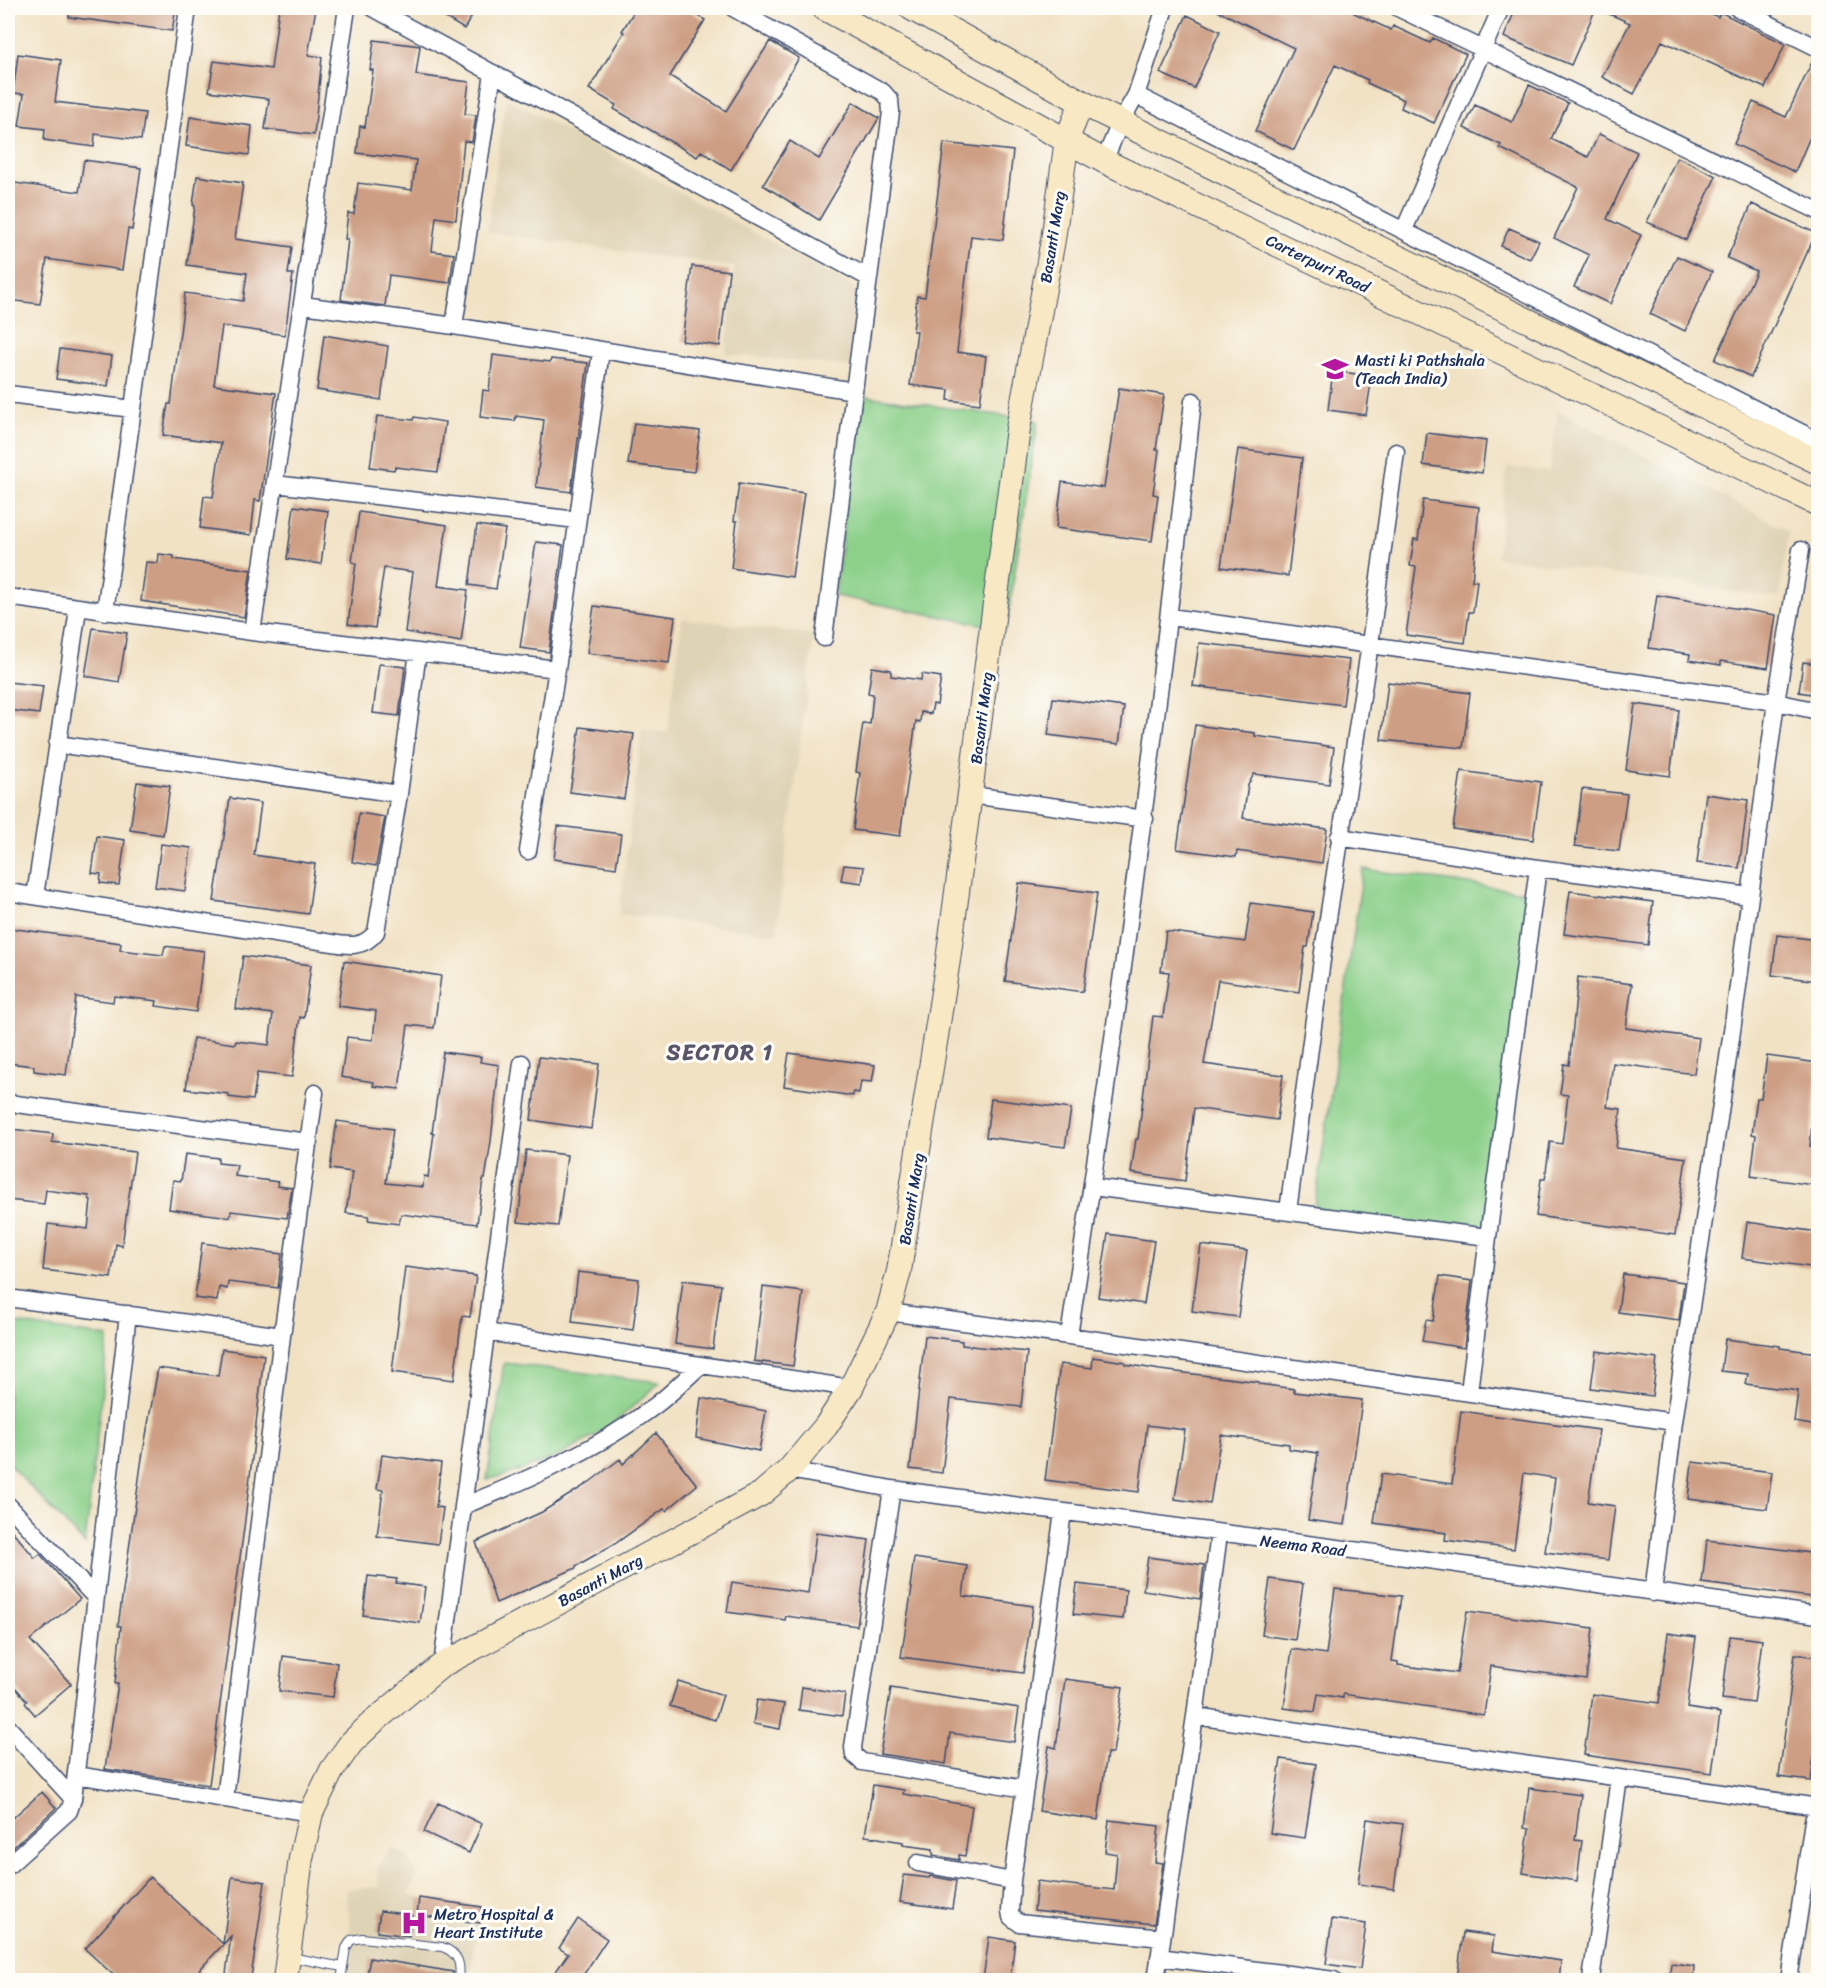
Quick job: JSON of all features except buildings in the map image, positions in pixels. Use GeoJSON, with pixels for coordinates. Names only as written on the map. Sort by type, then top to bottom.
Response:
{"type":"FeatureCollection","features":[{"type":"Feature","properties":{"kind":"street"},"geometry":{"type":"LineString","coordinates":[[105,612],[188,8]]}},
{"type":"Feature","properties":{"kind":"street"},"geometry":{"type":"LineString","coordinates":[[252,632],[347,8]]}},
{"type":"Feature","properties":{"kind":"street"},"geometry":{"type":"LineString","coordinates":[[373,8],[869,278]]}},
{"type":"Feature","properties":{"kind":"street"},"geometry":{"type":"LineString","coordinates":[[733,8],[883,92],[890,100],[891,112],[824,638]]}},
{"type":"Feature","properties":{"kind":"street","name":"Carterpuri Road"},"geometry":{"type":"LineString","coordinates":[[824,8],[1104,160],[1818,504]]}},
{"type":"Feature","properties":{"kind":"street"},"geometry":{"type":"LineString","coordinates":[[911,8],[1082,102],[1818,462]]}},
{"type":"Feature","properties":{"kind":"street"},"geometry":{"type":"LineString","coordinates":[[1104,160],[1121,121],[1136,95],[1165,8]]}},
{"type":"Feature","properties":{"kind":"street"},"geometry":{"type":"LineString","coordinates":[[1398,8],[1818,211]]}},
{"type":"Feature","properties":{"kind":"street"},"geometry":{"type":"LineString","coordinates":[[1404,230],[1501,8]]}},
{"type":"Feature","properties":{"kind":"street"},"geometry":{"type":"LineString","coordinates":[[1737,8],[1818,48]]}},
{"type":"Feature","properties":{"kind":"street"},"geometry":{"type":"LineString","coordinates":[[454,327],[493,73]]}},
{"type":"Feature","properties":{"kind":"street"},"geometry":{"type":"LineString","coordinates":[[1136,95],[1818,441]]}},
{"type":"Feature","properties":{"kind":"street","name":"Basanti Marg"},"geometry":{"type":"LineString","coordinates":[[287,1969],[301,1858],[311,1813],[332,1770],[351,1743],[442,1665],[761,1494],[789,1470],[826,1426],[851,1388],[888,1312],[899,1271],[948,960],[1018,429],[1053,240],[1067,138],[1082,102]]}},
{"type":"Feature","properties":{"kind":"street"},"geometry":{"type":"LineString","coordinates":[[303,305],[854,391]]}},
{"type":"Feature","properties":{"kind":"street"},"geometry":{"type":"LineString","coordinates":[[528,850],[557,669],[601,351]]}},
{"type":"Feature","properties":{"kind":"street"},"geometry":{"type":"LineString","coordinates":[[8,394],[133,409]]}},
{"type":"Feature","properties":{"kind":"street"},"geometry":{"type":"LineString","coordinates":[[1069,1336],[1145,819],[1193,401]]}},
{"type":"Feature","properties":{"kind":"street"},"geometry":{"type":"LineString","coordinates":[[1288,1211],[1339,837],[1370,644],[1396,452]]}},
{"type":"Feature","properties":{"kind":"street"},"geometry":{"type":"LineString","coordinates":[[275,484],[577,520]]}},
{"type":"Feature","properties":{"kind":"street"},"geometry":{"type":"LineString","coordinates":[[1653,1593],[1674,1422],[1732,1032],[1776,702],[1801,550]]}},
{"type":"Feature","properties":{"kind":"street"},"geometry":{"type":"LineString","coordinates":[[8,597],[78,609],[252,632],[557,669]]}},
{"type":"Feature","properties":{"kind":"street"},"geometry":{"type":"LineString","coordinates":[[35,896],[78,609]]}},
{"type":"Feature","properties":{"kind":"street"},"geometry":{"type":"LineString","coordinates":[[1170,617],[1776,702],[1818,711]]}},
{"type":"Feature","properties":{"kind":"street"},"geometry":{"type":"LineString","coordinates":[[8,892],[320,941],[361,945],[370,941],[376,932],[399,794],[418,652]]}},
{"type":"Feature","properties":{"kind":"street"},"geometry":{"type":"LineString","coordinates":[[57,744],[399,794]]}},
{"type":"Feature","properties":{"kind":"street"},"geometry":{"type":"LineString","coordinates":[[970,795],[1145,819]]}},
{"type":"Feature","properties":{"kind":"street"},"geometry":{"type":"LineString","coordinates":[[1339,837],[1538,868],[1750,896]]}},
{"type":"Feature","properties":{"kind":"street"},"geometry":{"type":"LineString","coordinates":[[1469,1392],[1538,868]]}},
{"type":"Feature","properties":{"kind":"street"},"geometry":{"type":"LineString","coordinates":[[442,1665],[522,1064]]}},
{"type":"Feature","properties":{"kind":"street"},"geometry":{"type":"LineString","coordinates":[[225,1799],[282,1336],[315,1093]]}},
{"type":"Feature","properties":{"kind":"street"},"geometry":{"type":"LineString","coordinates":[[8,1103],[309,1143]]}},
{"type":"Feature","properties":{"kind":"street"},"geometry":{"type":"LineString","coordinates":[[1092,1187],[1488,1237]]}},
{"type":"Feature","properties":{"kind":"street"},"geometry":{"type":"LineString","coordinates":[[8,1298],[282,1336]]}},
{"type":"Feature","properties":{"kind":"street"},"geometry":{"type":"LineString","coordinates":[[888,1312],[1674,1422]]}},
{"type":"Feature","properties":{"kind":"street"},"geometry":{"type":"LineString","coordinates":[[8,1866],[69,1810],[73,1799],[128,1314]]}},
{"type":"Feature","properties":{"kind":"street"},"geometry":{"type":"LineString","coordinates":[[486,1332],[851,1388]]}},
{"type":"Feature","properties":{"kind":"street"},"geometry":{"type":"LineString","coordinates":[[463,1506],[521,1483],[602,1441],[656,1405],[701,1365]]}},
{"type":"Feature","properties":{"kind":"street","name":"Neema Road"},"geometry":{"type":"LineString","coordinates":[[789,1470],[892,1489],[1428,1560],[1818,1615]]}},
{"type":"Feature","properties":{"kind":"street"},"geometry":{"type":"LineString","coordinates":[[892,1489],[854,1736],[854,1755],[862,1762],[1024,1789]]}},
{"type":"Feature","properties":{"kind":"street"},"geometry":{"type":"LineString","coordinates":[[8,1505],[96,1598]]}},
{"type":"Feature","properties":{"kind":"street"},"geometry":{"type":"LineString","coordinates":[[1063,1512],[1012,1881],[1011,1917],[1019,1923],[1162,1938]]}},
{"type":"Feature","properties":{"kind":"street"},"geometry":{"type":"LineString","coordinates":[[1156,1980],[1196,1716],[1219,1534]]}},
{"type":"Feature","properties":{"kind":"street"},"geometry":{"type":"LineString","coordinates":[[1196,1716],[1818,1807],[1813,1821],[1789,1980]]}},
{"type":"Feature","properties":{"kind":"street"},"geometry":{"type":"LineString","coordinates":[[8,1727],[73,1799]]}},
{"type":"Feature","properties":{"kind":"street"},"geometry":{"type":"LineString","coordinates":[[76,1775],[311,1813]]}},
{"type":"Feature","properties":{"kind":"street"},"geometry":{"type":"LineString","coordinates":[[1591,1980],[1619,1778]]}},
{"type":"Feature","properties":{"kind":"street"},"geometry":{"type":"LineString","coordinates":[[918,1863],[1012,1881]]}},
{"type":"Feature","properties":{"kind":"street"},"geometry":{"type":"LineString","coordinates":[[1159,1958],[1334,1980]]}},
{"type":"Feature","properties":{"kind":"lane"},"geometry":{"type":"LineString","coordinates":[[341,1980],[346,1948],[351,1940],[363,1938],[442,1947],[450,1950],[458,1958],[459,1980]]}},
{"type":"Feature","properties":{"kind":"lane"},"geometry":{"type":"LineString","coordinates":[[287,1969],[343,1967]]}},
{"type":"Feature","properties":{"kind":"shaded area"},"geometry":{"type":"Polygon","coordinates":[[[506,98],[865,293],[854,367],[726,354],[734,267],[487,232],[506,98]]]}},
{"type":"Feature","properties":{"kind":"shaded area"},"geometry":{"type":"Polygon","coordinates":[[[1558,411],[1789,531],[1779,598],[1497,557],[1507,467],[1549,472],[1558,411]]]}},
{"type":"Feature","properties":{"kind":"shaded area"},"geometry":{"type":"Polygon","coordinates":[[[682,618],[814,635],[776,934],[619,914],[642,730],[668,733],[682,618]]]}},
{"type":"Feature","properties":{"kind":"shaded area","name":"Metro Hospital & Heart Institute"},"geometry":{"type":"Polygon","coordinates":[[[391,1848],[406,1854],[418,1876],[407,1895],[482,1907],[468,1980],[349,1980],[353,1953],[346,1890],[379,1887],[377,1869],[391,1848]]]}},
{"type":"Feature","properties":{"kind":"green space"},"geometry":{"type":"Polygon","coordinates":[[[859,395],[1038,421],[1006,629],[835,596],[859,395]]]}},
{"type":"Feature","properties":{"kind":"green space"},"geometry":{"type":"Polygon","coordinates":[[[1363,869],[1532,893],[1483,1236],[1314,1212],[1363,869]]]}},
{"type":"Feature","properties":{"kind":"green space"},"geometry":{"type":"Polygon","coordinates":[[[8,1322],[108,1337],[85,1544],[8,1463],[8,1322]]]}},
{"type":"Feature","properties":{"kind":"green space"},"geometry":{"type":"Polygon","coordinates":[[[504,1363],[660,1382],[601,1432],[581,1444],[538,1464],[487,1480],[504,1363]]]}},
{"type":"Feature","properties":{"kind":"place","name":"Masti ki Pathshala (Teach India)"},"geometry":{"type":"Point","coordinates":[1335,369]}},
{"type":"Feature","properties":{"kind":"place","name":"Metro Hospital & Heart Institute"},"geometry":{"type":"Point","coordinates":[414,1923]}},
{"type":"Feature","properties":{"kind":"district","name":"SECTOR 1"},"geometry":{"type":"Point","coordinates":[720,1052]}}]}
